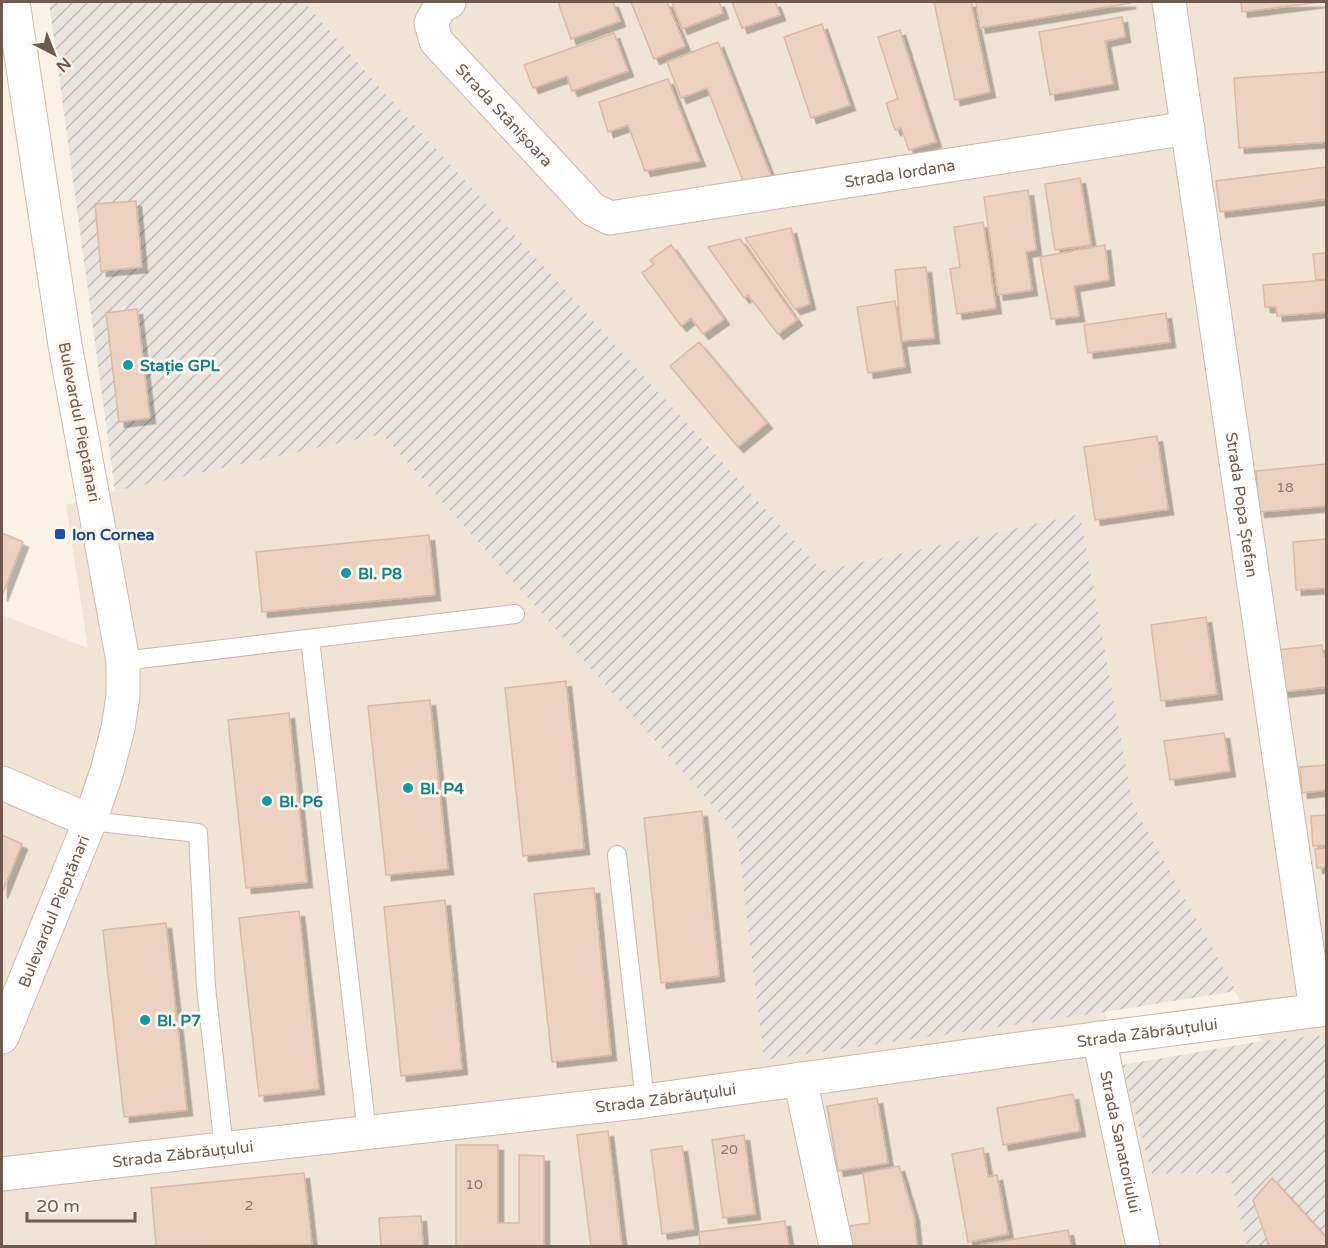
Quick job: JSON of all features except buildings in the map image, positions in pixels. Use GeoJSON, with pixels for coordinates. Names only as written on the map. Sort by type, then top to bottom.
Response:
{"type":"FeatureCollection","features":[{"type":"Feature","properties":{"kind":"street","name":"Bulevardul Pieptănari"},"geometry":{"type":"LineString","coordinates":[[2,1037],[90,821],[118,728],[123,696],[123,661],[65,345],[14,2]]}},
{"type":"Feature","properties":{"kind":"street","name":"Strada Stânișoara"},"geometry":{"type":"LineString","coordinates":[[448,2],[440,7],[430,23],[436,41],[592,209],[610,218]]}},
{"type":"Feature","properties":{"kind":"street","name":"Strada Popa Ștefan"},"geometry":{"type":"LineString","coordinates":[[1169,2],[1321,1009]]}},
{"type":"Feature","properties":{"kind":"street","name":"Strada Iordana"},"geometry":{"type":"LineString","coordinates":[[610,218],[1188,128]]}},
{"type":"Feature","properties":{"kind":"street"},"geometry":{"type":"LineString","coordinates":[[2,783],[90,821]]}},
{"type":"Feature","properties":{"kind":"street","name":"Strada Zăbrăuțului"},"geometry":{"type":"LineString","coordinates":[[2,1174],[645,1101],[1321,1009]]}},
{"type":"Feature","properties":{"kind":"street","name":"Strada Sanatoriului"},"geometry":{"type":"LineString","coordinates":[[1099,1038],[1143,1246]]}},
{"type":"Feature","properties":{"kind":"street"},"geometry":{"type":"LineString","coordinates":[[800,1079],[836,1246]]}},
{"type":"Feature","properties":{"kind":"lane"},"geometry":{"type":"LineString","coordinates":[[123,661],[515,614]]}},
{"type":"Feature","properties":{"kind":"lane"},"geometry":{"type":"LineString","coordinates":[[310,639],[367,1133]]}},
{"type":"Feature","properties":{"kind":"lane"},"geometry":{"type":"LineString","coordinates":[[90,821],[198,833],[206,987],[224,1149]]}},
{"type":"Feature","properties":{"kind":"lane"},"geometry":{"type":"LineString","coordinates":[[617,855],[645,1101]]}},
{"type":"Feature","properties":{"kind":"shaded area"},"geometry":{"type":"Polygon","coordinates":[[[49,2],[304,2],[822,571],[1080,514],[1133,805],[1236,991],[1105,1012],[764,1060],[737,833],[382,434],[115,491],[49,2]]]}},
{"type":"Feature","properties":{"kind":"shaded area"},"geometry":{"type":"Polygon","coordinates":[[[304,2],[1326,2],[1326,1035],[1262,1041],[1133,805],[1080,514],[822,571],[304,2]]]}},
{"type":"Feature","properties":{"kind":"shaded area"},"geometry":{"type":"Polygon","coordinates":[[[382,434],[738,833],[764,1059],[1105,1012],[1152,1174],[1229,1173],[1247,1246],[2,1246],[2,615],[88,648],[66,505],[115,491],[382,434]]]}},
{"type":"Feature","properties":{"kind":"shaded area"},"geometry":{"type":"Polygon","coordinates":[[[1326,1035],[1326,1246],[1247,1246],[1229,1173],[1152,1174],[1122,1065],[1262,1041],[1326,1035]]]}},
{"type":"Feature","properties":{"kind":"place","name":"Stație GPL"},"geometry":{"type":"Point","coordinates":[128,365]}},
{"type":"Feature","properties":{"kind":"place","name":"Ion Cornea"},"geometry":{"type":"Point","coordinates":[60,534]}},
{"type":"Feature","properties":{"kind":"place","name":"Bl. P8"},"geometry":{"type":"Point","coordinates":[346,573]}},
{"type":"Feature","properties":{"kind":"place","name":"Bl. P4"},"geometry":{"type":"Point","coordinates":[408,788]}},
{"type":"Feature","properties":{"kind":"place","name":"Bl. P6"},"geometry":{"type":"Point","coordinates":[267,801]}},
{"type":"Feature","properties":{"kind":"place","name":"Bl. P7"},"geometry":{"type":"Point","coordinates":[145,1020]}}]}
